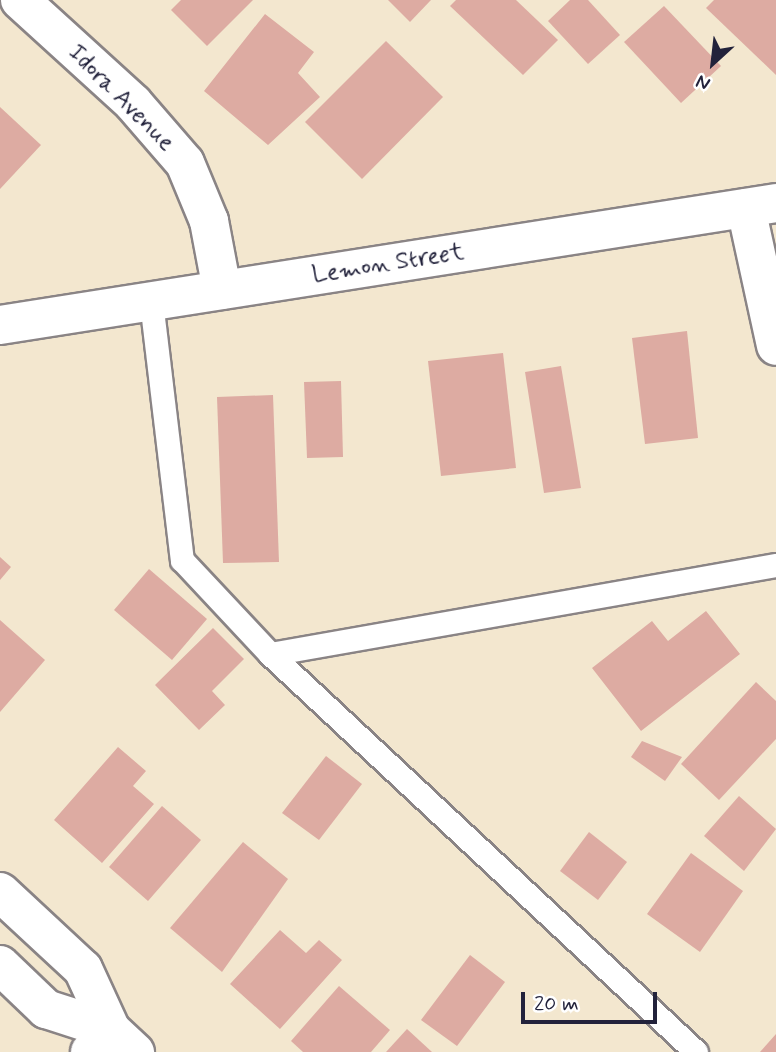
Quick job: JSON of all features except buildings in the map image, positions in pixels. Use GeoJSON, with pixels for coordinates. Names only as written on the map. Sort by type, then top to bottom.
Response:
{"type":"FeatureCollection","features":[{"type":"Feature","properties":{"kind":"street","name":"Idora Avenue"},"geometry":{"type":"LineString","coordinates":[[20,0],[133,103],[185,163],[209,221],[222,290]]}},
{"type":"Feature","properties":{"kind":"street","name":"Lemon Street"},"geometry":{"type":"LineString","coordinates":[[0,325],[761,206]]}},
{"type":"Feature","properties":{"kind":"street"},"geometry":{"type":"LineString","coordinates":[[761,206],[776,345]]}},
{"type":"Feature","properties":{"kind":"street"},"geometry":{"type":"LineString","coordinates":[[0,892],[83,970],[112,1045]]}},
{"type":"Feature","properties":{"kind":"street"},"geometry":{"type":"LineString","coordinates":[[0,965],[46,1009],[112,1045]]}},
{"type":"Feature","properties":{"kind":"lane"},"geometry":{"type":"LineString","coordinates":[[151,301],[182,560],[270,654],[696,1052]]}},
{"type":"Feature","properties":{"kind":"lane"},"geometry":{"type":"LineString","coordinates":[[270,654],[776,565]]}}]}
